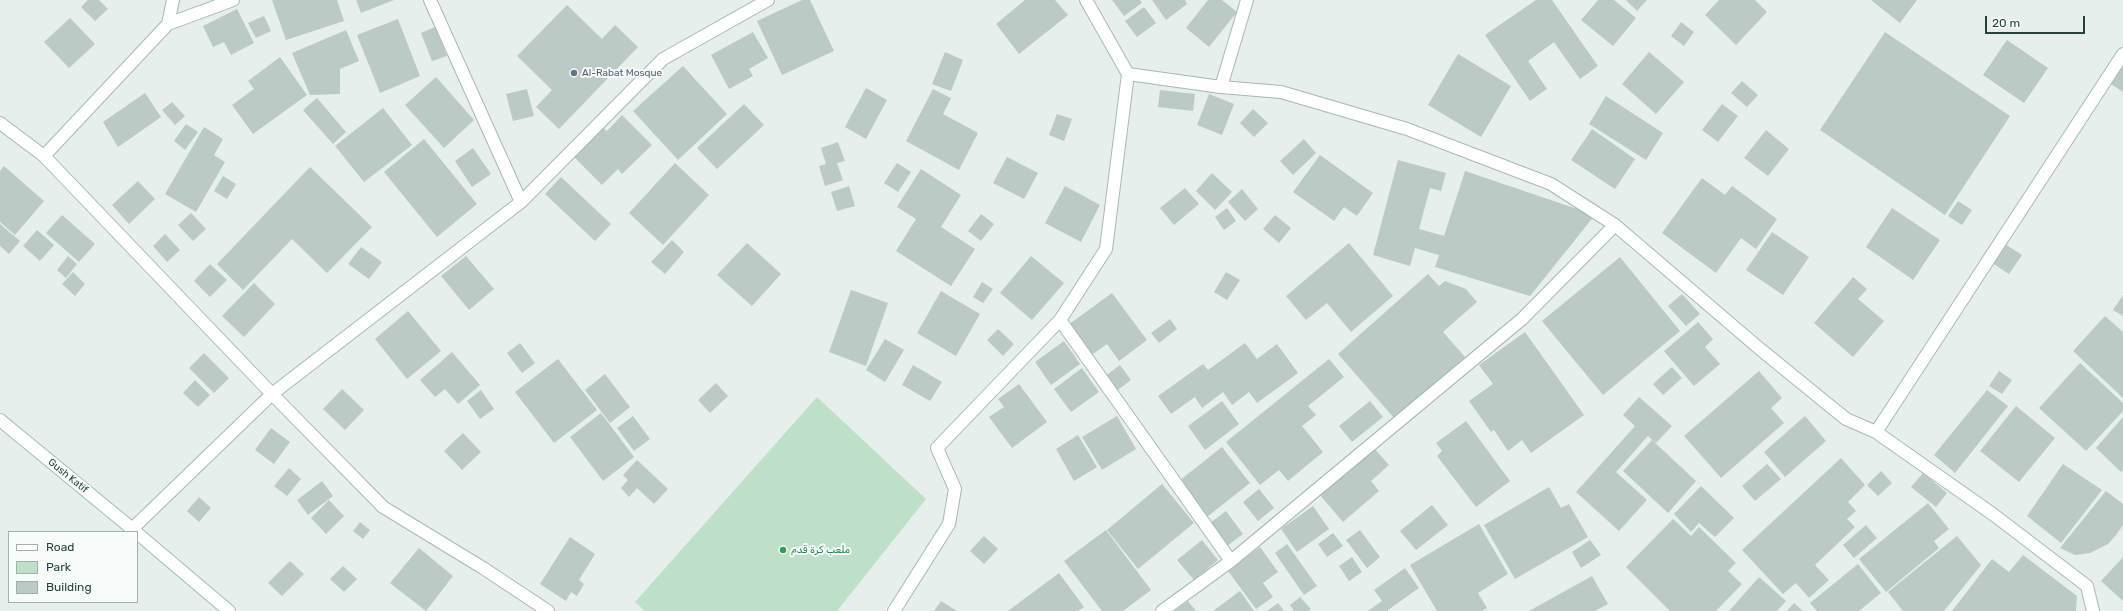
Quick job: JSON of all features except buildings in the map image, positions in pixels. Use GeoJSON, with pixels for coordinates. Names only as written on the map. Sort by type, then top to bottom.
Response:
{"type":"FeatureCollection","features":[{"type":"Feature","properties":{"kind":"street"},"geometry":{"type":"LineString","coordinates":[[168,24],[173,0]]}},
{"type":"Feature","properties":{"kind":"street"},"geometry":{"type":"LineString","coordinates":[[44,156],[168,24],[233,0]]}},
{"type":"Feature","properties":{"kind":"street"},"geometry":{"type":"LineString","coordinates":[[430,0],[521,202]]}},
{"type":"Feature","properties":{"kind":"street"},"geometry":{"type":"LineString","coordinates":[[135,531],[272,394],[521,202],[663,59],[768,0]]}},
{"type":"Feature","properties":{"kind":"street"},"geometry":{"type":"LineString","coordinates":[[894,611],[949,524],[955,489],[937,448],[1060,320],[1106,249],[1128,74],[1086,0]]}},
{"type":"Feature","properties":{"kind":"street"},"geometry":{"type":"LineString","coordinates":[[1222,87],[1247,0]]}},
{"type":"Feature","properties":{"kind":"street"},"geometry":{"type":"LineString","coordinates":[[1876,432],[2123,54]]}},
{"type":"Feature","properties":{"kind":"street"},"geometry":{"type":"LineString","coordinates":[[1128,74],[1222,87],[1281,92],[1407,129],[1551,184],[1615,225],[1846,419],[1876,432],[1994,515],[2087,586],[2093,611]]}},
{"type":"Feature","properties":{"kind":"street"},"geometry":{"type":"LineString","coordinates":[[0,123],[44,156],[272,394],[383,507],[484,568],[548,611]]}},
{"type":"Feature","properties":{"kind":"street"},"geometry":{"type":"LineString","coordinates":[[1162,611],[1231,561],[1522,319],[1615,225]]}},
{"type":"Feature","properties":{"kind":"street"},"geometry":{"type":"LineString","coordinates":[[1060,320],[1231,561]]}},
{"type":"Feature","properties":{"kind":"street","name":"Gush Katif"},"geometry":{"type":"LineString","coordinates":[[0,420],[135,531]]}},
{"type":"Feature","properties":{"kind":"street","name":"Gush Katif"},"geometry":{"type":"LineString","coordinates":[[138,534],[229,611]]}},
{"type":"Feature","properties":{"kind":"green space","name":"ملعب كرة قدم"},"geometry":{"type":"Polygon","coordinates":[[[817,397],[926,499],[837,611],[645,611],[635,602],[817,397]]]}},
{"type":"Feature","properties":{"kind":"place","name":"Al-Rabat Mosque"},"geometry":{"type":"Point","coordinates":[574,73]}},
{"type":"Feature","properties":{"kind":"place","name":"ملعب كرة قدم"},"geometry":{"type":"Point","coordinates":[783,550]}}]}
